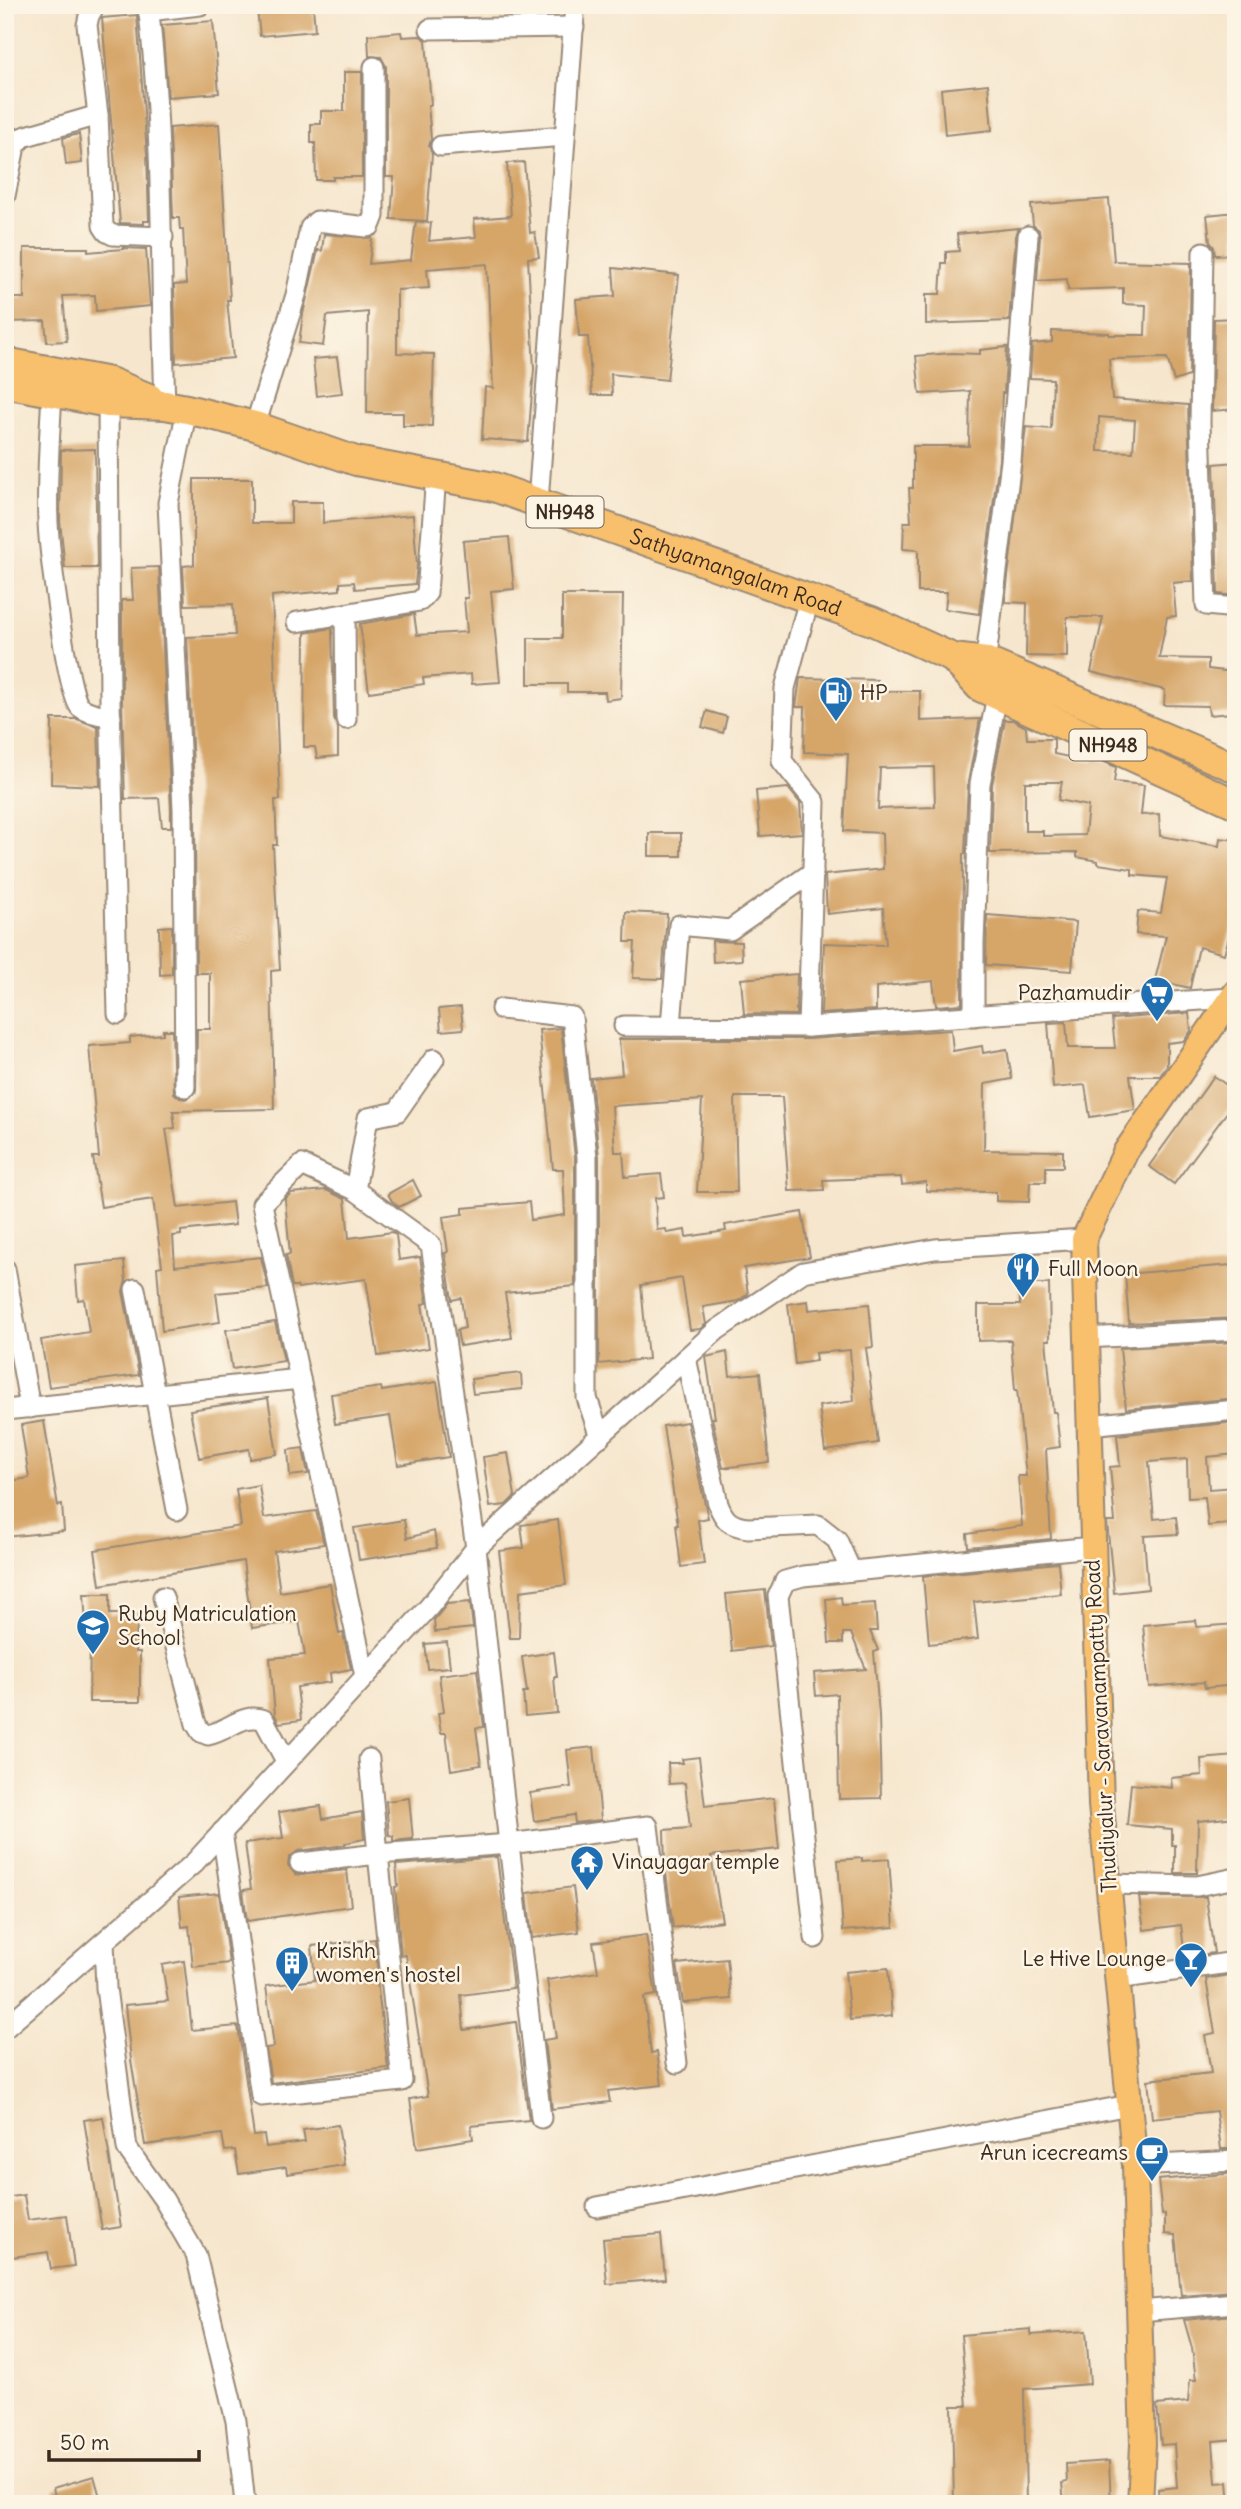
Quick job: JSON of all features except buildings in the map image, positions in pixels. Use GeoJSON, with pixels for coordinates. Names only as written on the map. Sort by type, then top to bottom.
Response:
{"type":"FeatureCollection","features":[{"type":"Feature","properties":{"kind":"highway","name":"Sathyamangalam Road"},"geometry":{"type":"LineString","coordinates":[[5,362],[110,382],[176,407],[255,426],[356,461],[494,487],[872,621],[953,658],[988,681],[1236,804]]}},
{"type":"Feature","properties":{"kind":"highway","name":"Sathyamangalam Road"},"geometry":{"type":"LineString","coordinates":[[5,383],[108,403],[176,407]]}},
{"type":"Feature","properties":{"kind":"highway","name":"NH948"},"geometry":{"type":"LineString","coordinates":[[988,681],[1236,768]]}},
{"type":"Feature","properties":{"kind":"main road","name":"Thudiyalur - Saravanampatty Road"},"geometry":{"type":"LineString","coordinates":[[1140,2504],[1143,2444],[1135,2166],[1101,1805],[1084,1239],[1126,1151],[1233,995]]}},
{"type":"Feature","properties":{"kind":"street"},"geometry":{"type":"LineString","coordinates":[[95,5],[88,25],[97,116],[103,226],[107,232],[113,234],[163,237]]}},
{"type":"Feature","properties":{"kind":"street"},"geometry":{"type":"LineString","coordinates":[[185,1087],[183,809],[168,503],[176,407],[160,277],[163,237],[156,70],[148,8],[200,5]]}},
{"type":"Feature","properties":{"kind":"street"},"geometry":{"type":"LineString","coordinates":[[430,29],[574,22],[538,502]]}},
{"type":"Feature","properties":{"kind":"street"},"geometry":{"type":"LineString","coordinates":[[255,426],[296,295],[310,228],[317,221],[367,227],[374,216],[374,67]]}},
{"type":"Feature","properties":{"kind":"street"},"geometry":{"type":"LineString","coordinates":[[5,196],[15,146],[23,137],[97,116]]}},
{"type":"Feature","properties":{"kind":"street"},"geometry":{"type":"LineString","coordinates":[[441,146],[565,136]]}},
{"type":"Feature","properties":{"kind":"street"},"geometry":{"type":"LineString","coordinates":[[974,1016],[980,784],[1011,461],[1028,236]]}},
{"type":"Feature","properties":{"kind":"street"},"geometry":{"type":"LineString","coordinates":[[1203,252],[1200,422],[1206,605],[1236,608]]}},
{"type":"Feature","properties":{"kind":"street"},"geometry":{"type":"LineString","coordinates":[[52,392],[48,520],[51,561],[66,662],[74,698],[80,706],[111,718]]}},
{"type":"Feature","properties":{"kind":"street"},"geometry":{"type":"LineString","coordinates":[[108,403],[111,718],[118,1014]]}},
{"type":"Feature","properties":{"kind":"street"},"geometry":{"type":"LineString","coordinates":[[297,622],[420,601],[428,593],[436,476]]}},
{"type":"Feature","properties":{"kind":"street"},"geometry":{"type":"LineString","coordinates":[[808,1027],[815,802],[782,761],[785,688],[809,599]]}},
{"type":"Feature","properties":{"kind":"street"},"geometry":{"type":"LineString","coordinates":[[345,614],[346,719]]}},
{"type":"Feature","properties":{"kind":"street"},"geometry":{"type":"LineString","coordinates":[[671,1026],[679,925],[730,930],[813,872]]}},
{"type":"Feature","properties":{"kind":"street"},"geometry":{"type":"LineString","coordinates":[[624,1026],[808,1027],[1233,995]]}},
{"type":"Feature","properties":{"kind":"street"},"geometry":{"type":"LineString","coordinates":[[501,1009],[572,1017],[587,1157],[587,1398],[600,1437]]}},
{"type":"Feature","properties":{"kind":"street"},"geometry":{"type":"LineString","coordinates":[[355,1190],[368,1118],[397,1112],[434,1059]]}},
{"type":"Feature","properties":{"kind":"street"},"geometry":{"type":"LineString","coordinates":[[365,1676],[262,1204],[302,1165],[355,1190],[431,1245],[476,1548],[541,2118]]}},
{"type":"Feature","properties":{"kind":"street"},"geometry":{"type":"LineString","coordinates":[[5,2028],[194,1863],[429,1607],[476,1548],[718,1330],[803,1272],[935,1249],[1084,1239]]}},
{"type":"Feature","properties":{"kind":"street"},"geometry":{"type":"LineString","coordinates":[[5,1269],[30,1408]]}},
{"type":"Feature","properties":{"kind":"street"},"geometry":{"type":"LineString","coordinates":[[135,1289],[177,1510]]}},
{"type":"Feature","properties":{"kind":"street"},"geometry":{"type":"LineString","coordinates":[[1086,1338],[1236,1330]]}},
{"type":"Feature","properties":{"kind":"street"},"geometry":{"type":"LineString","coordinates":[[686,1358],[718,1504],[724,1519],[737,1527],[748,1528],[818,1525],[837,1540],[851,1572]]}},
{"type":"Feature","properties":{"kind":"street"},"geometry":{"type":"LineString","coordinates":[[5,1410],[300,1379]]}},
{"type":"Feature","properties":{"kind":"street"},"geometry":{"type":"LineString","coordinates":[[1089,1425],[1236,1410]]}},
{"type":"Feature","properties":{"kind":"street"},"geometry":{"type":"LineString","coordinates":[[815,1938],[778,1596],[785,1581],[1092,1547]]}},
{"type":"Feature","properties":{"kind":"street"},"geometry":{"type":"LineString","coordinates":[[163,1597],[196,1724],[201,1732],[215,1734],[246,1718],[257,1717],[264,1720],[286,1761]]}},
{"type":"Feature","properties":{"kind":"street"},"geometry":{"type":"LineString","coordinates":[[222,1832],[261,2096],[402,2081],[369,1759]]}},
{"type":"Feature","properties":{"kind":"street"},"geometry":{"type":"LineString","coordinates":[[300,1863],[509,1844],[648,1826],[677,2063]]}},
{"type":"Feature","properties":{"kind":"street"},"geometry":{"type":"LineString","coordinates":[[1108,1884],[1197,1886],[1236,1878]]}},
{"type":"Feature","properties":{"kind":"street"},"geometry":{"type":"LineString","coordinates":[[104,1942],[106,1988],[127,2148],[164,2200],[196,2255],[236,2421],[245,2504]]}},
{"type":"Feature","properties":{"kind":"street"},"geometry":{"type":"LineString","coordinates":[[1117,1979],[1236,1962]]}},
{"type":"Feature","properties":{"kind":"street"},"geometry":{"type":"LineString","coordinates":[[597,2207],[1129,2105]]}},
{"type":"Feature","properties":{"kind":"street"},"geometry":{"type":"LineString","coordinates":[[1135,2166],[1236,2161]]}},
{"type":"Feature","properties":{"kind":"street"},"geometry":{"type":"LineString","coordinates":[[1139,2311],[1236,2303]]}},
{"type":"Feature","properties":{"kind":"place","name":"HP"},"geometry":{"type":"Point","coordinates":[836,723]}},
{"type":"Feature","properties":{"kind":"place","name":"Pazhamudir"},"geometry":{"type":"Point","coordinates":[1157,1023]}},
{"type":"Feature","properties":{"kind":"place","name":"Full Moon"},"geometry":{"type":"Point","coordinates":[1023,1299]}},
{"type":"Feature","properties":{"kind":"place","name":"Ruby Matriculation School"},"geometry":{"type":"Point","coordinates":[93,1656]}},
{"type":"Feature","properties":{"kind":"place","name":"Vinayagar temple"},"geometry":{"type":"Point","coordinates":[587,1892]}},
{"type":"Feature","properties":{"kind":"place","name":"Le Hive Lounge"},"geometry":{"type":"Point","coordinates":[1191,1989]}},
{"type":"Feature","properties":{"kind":"place","name":"Krishh women's hostel"},"geometry":{"type":"Point","coordinates":[292,1993]}},
{"type":"Feature","properties":{"kind":"place","name":"Arun icecreams"},"geometry":{"type":"Point","coordinates":[1152,2183]}}]}
